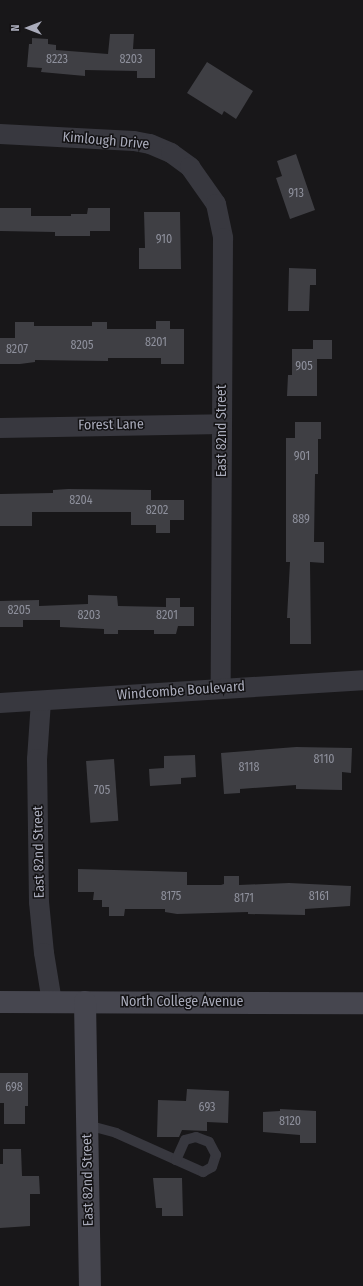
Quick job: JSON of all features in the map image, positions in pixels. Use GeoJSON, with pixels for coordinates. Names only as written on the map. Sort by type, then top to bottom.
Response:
{"type":"FeatureCollection","features":[{"type":"Feature","properties":{"kind":"main road","name":"North College Avenue"},"geometry":{"type":"LineString","coordinates":[[0,1002],[363,1003]]}},
{"type":"Feature","properties":{"kind":"main road","name":"East 82nd Street"},"geometry":{"type":"LineString","coordinates":[[85,1002],[90,1286]]}},
{"type":"Feature","properties":{"kind":"street","name":"Kimlough Drive"},"geometry":{"type":"LineString","coordinates":[[0,134],[142,142],[171,153],[184,162],[200,178]]}},
{"type":"Feature","properties":{"kind":"street","name":"East 82nd Street"},"geometry":{"type":"LineString","coordinates":[[200,178],[218,211],[223,238],[221,688]]}},
{"type":"Feature","properties":{"kind":"street","name":"Forest Lane"},"geometry":{"type":"LineString","coordinates":[[0,428],[222,424]]}},
{"type":"Feature","properties":{"kind":"street","name":"Windcombe Boulevard"},"geometry":{"type":"LineString","coordinates":[[0,703],[363,680]]}},
{"type":"Feature","properties":{"kind":"street","name":"East 82nd Street"},"geometry":{"type":"LineString","coordinates":[[41,701],[37,758],[40,902],[44,953],[52,1002]]}},
{"type":"Feature","properties":{"kind":"lane"},"geometry":{"type":"LineString","coordinates":[[87,1125],[116,1133],[176,1160]]}},
{"type":"Feature","properties":{"kind":"building"},"geometry":{"type":"Polygon","coordinates":[[[110,34],[134,34],[133,49],[155,49],[155,78],[137,78],[137,71],[85,70],[85,76],[41,72],[42,68],[27,67],[29,44],[32,44],[32,38],[48,39],[48,44],[56,45],[56,50],[108,54],[110,34]]]}},
{"type":"Feature","properties":{"kind":"building"},"geometry":{"type":"Polygon","coordinates":[[[207,62],[253,91],[236,119],[224,111],[222,115],[187,93],[207,62]]]}},
{"type":"Feature","properties":{"kind":"building"},"geometry":{"type":"Polygon","coordinates":[[[296,154],[315,210],[290,219],[276,178],[282,176],[277,161],[296,154]]]}},
{"type":"Feature","properties":{"kind":"building"},"geometry":{"type":"Polygon","coordinates":[[[0,208],[31,208],[31,216],[71,216],[71,214],[87,214],[88,208],[110,208],[110,231],[90,231],[90,236],[55,236],[55,232],[0,231],[0,208]]]}},
{"type":"Feature","properties":{"kind":"building"},"geometry":{"type":"Polygon","coordinates":[[[144,212],[180,212],[181,269],[139,269],[139,248],[145,248],[144,212]]]}},
{"type":"Feature","properties":{"kind":"building"},"geometry":{"type":"Polygon","coordinates":[[[289,268],[316,269],[316,285],[310,285],[309,311],[288,311],[289,268]]]}},
{"type":"Feature","properties":{"kind":"building"},"geometry":{"type":"Polygon","coordinates":[[[156,321],[170,321],[170,329],[184,329],[184,364],[161,364],[161,358],[108,358],[108,361],[35,360],[35,362],[20,364],[0,364],[0,338],[15,338],[15,322],[34,322],[34,326],[92,326],[92,322],[107,322],[107,329],[156,329],[156,321]]]}},
{"type":"Feature","properties":{"kind":"building"},"geometry":{"type":"Polygon","coordinates":[[[313,340],[332,340],[332,359],[317,359],[317,396],[287,396],[288,375],[292,375],[292,349],[313,349],[313,340]]]}},
{"type":"Feature","properties":{"kind":"building"},"geometry":{"type":"Polygon","coordinates":[[[295,422],[321,422],[321,439],[318,439],[318,474],[315,474],[314,542],[324,542],[324,563],[310,562],[311,644],[290,644],[290,618],[287,618],[290,562],[286,562],[286,438],[295,438],[295,422]]]}},
{"type":"Feature","properties":{"kind":"building"},"geometry":{"type":"Polygon","coordinates":[[[53,490],[151,490],[151,500],[184,500],[184,520],[170,520],[170,533],[156,533],[156,525],[131,525],[131,512],[32,512],[32,526],[0,526],[0,494],[53,493],[53,490]]]}},
{"type":"Feature","properties":{"kind":"building"},"geometry":{"type":"Polygon","coordinates":[[[88,595],[117,596],[118,606],[166,607],[166,598],[180,598],[180,607],[194,607],[194,626],[178,626],[176,634],[154,634],[154,630],[118,630],[118,634],[104,634],[104,629],[60,627],[60,620],[23,620],[23,627],[0,627],[0,601],[39,600],[39,606],[88,604],[88,595]]]}},
{"type":"Feature","properties":{"kind":"building"},"geometry":{"type":"Polygon","coordinates":[[[296,747],[352,748],[351,773],[342,772],[342,790],[296,789],[296,785],[240,789],[240,793],[224,794],[221,753],[296,747]]]}},
{"type":"Feature","properties":{"kind":"building"},"geometry":{"type":"Polygon","coordinates":[[[195,755],[196,777],[181,778],[181,784],[150,786],[149,769],[164,768],[164,756],[195,755]]]}},
{"type":"Feature","properties":{"kind":"building"},"geometry":{"type":"Polygon","coordinates":[[[114,759],[118,821],[90,823],[86,761],[114,759]]]}},
{"type":"Feature","properties":{"kind":"building"},"geometry":{"type":"Polygon","coordinates":[[[78,869],[187,872],[187,885],[221,885],[224,884],[224,876],[239,876],[239,885],[289,883],[351,886],[350,906],[305,909],[305,915],[248,914],[248,912],[177,914],[165,912],[165,909],[125,909],[124,916],[109,916],[109,907],[102,907],[102,900],[93,900],[94,892],[78,892],[78,869]]]}},
{"type":"Feature","properties":{"kind":"building"},"geometry":{"type":"Polygon","coordinates":[[[0,1073],[28,1073],[28,1106],[25,1106],[25,1124],[4,1124],[4,1103],[0,1103],[0,1073]]]}},
{"type":"Feature","properties":{"kind":"building"},"geometry":{"type":"Polygon","coordinates":[[[187,1089],[229,1091],[228,1123],[207,1122],[207,1131],[182,1130],[179,1137],[157,1137],[158,1100],[186,1101],[187,1089]]]}},
{"type":"Feature","properties":{"kind":"building"},"geometry":{"type":"Polygon","coordinates":[[[280,1109],[316,1111],[316,1143],[300,1143],[300,1135],[263,1132],[263,1112],[280,1111],[280,1109]]]}},
{"type":"Feature","properties":{"kind":"building"},"geometry":{"type":"Polygon","coordinates":[[[3,1149],[21,1149],[22,1176],[39,1176],[40,1194],[30,1194],[30,1226],[0,1228],[0,1164],[3,1164],[3,1149]]]}},
{"type":"Feature","properties":{"kind":"building"},"geometry":{"type":"Polygon","coordinates":[[[153,1178],[182,1178],[183,1216],[162,1216],[162,1208],[156,1208],[153,1178]]]}}]}
